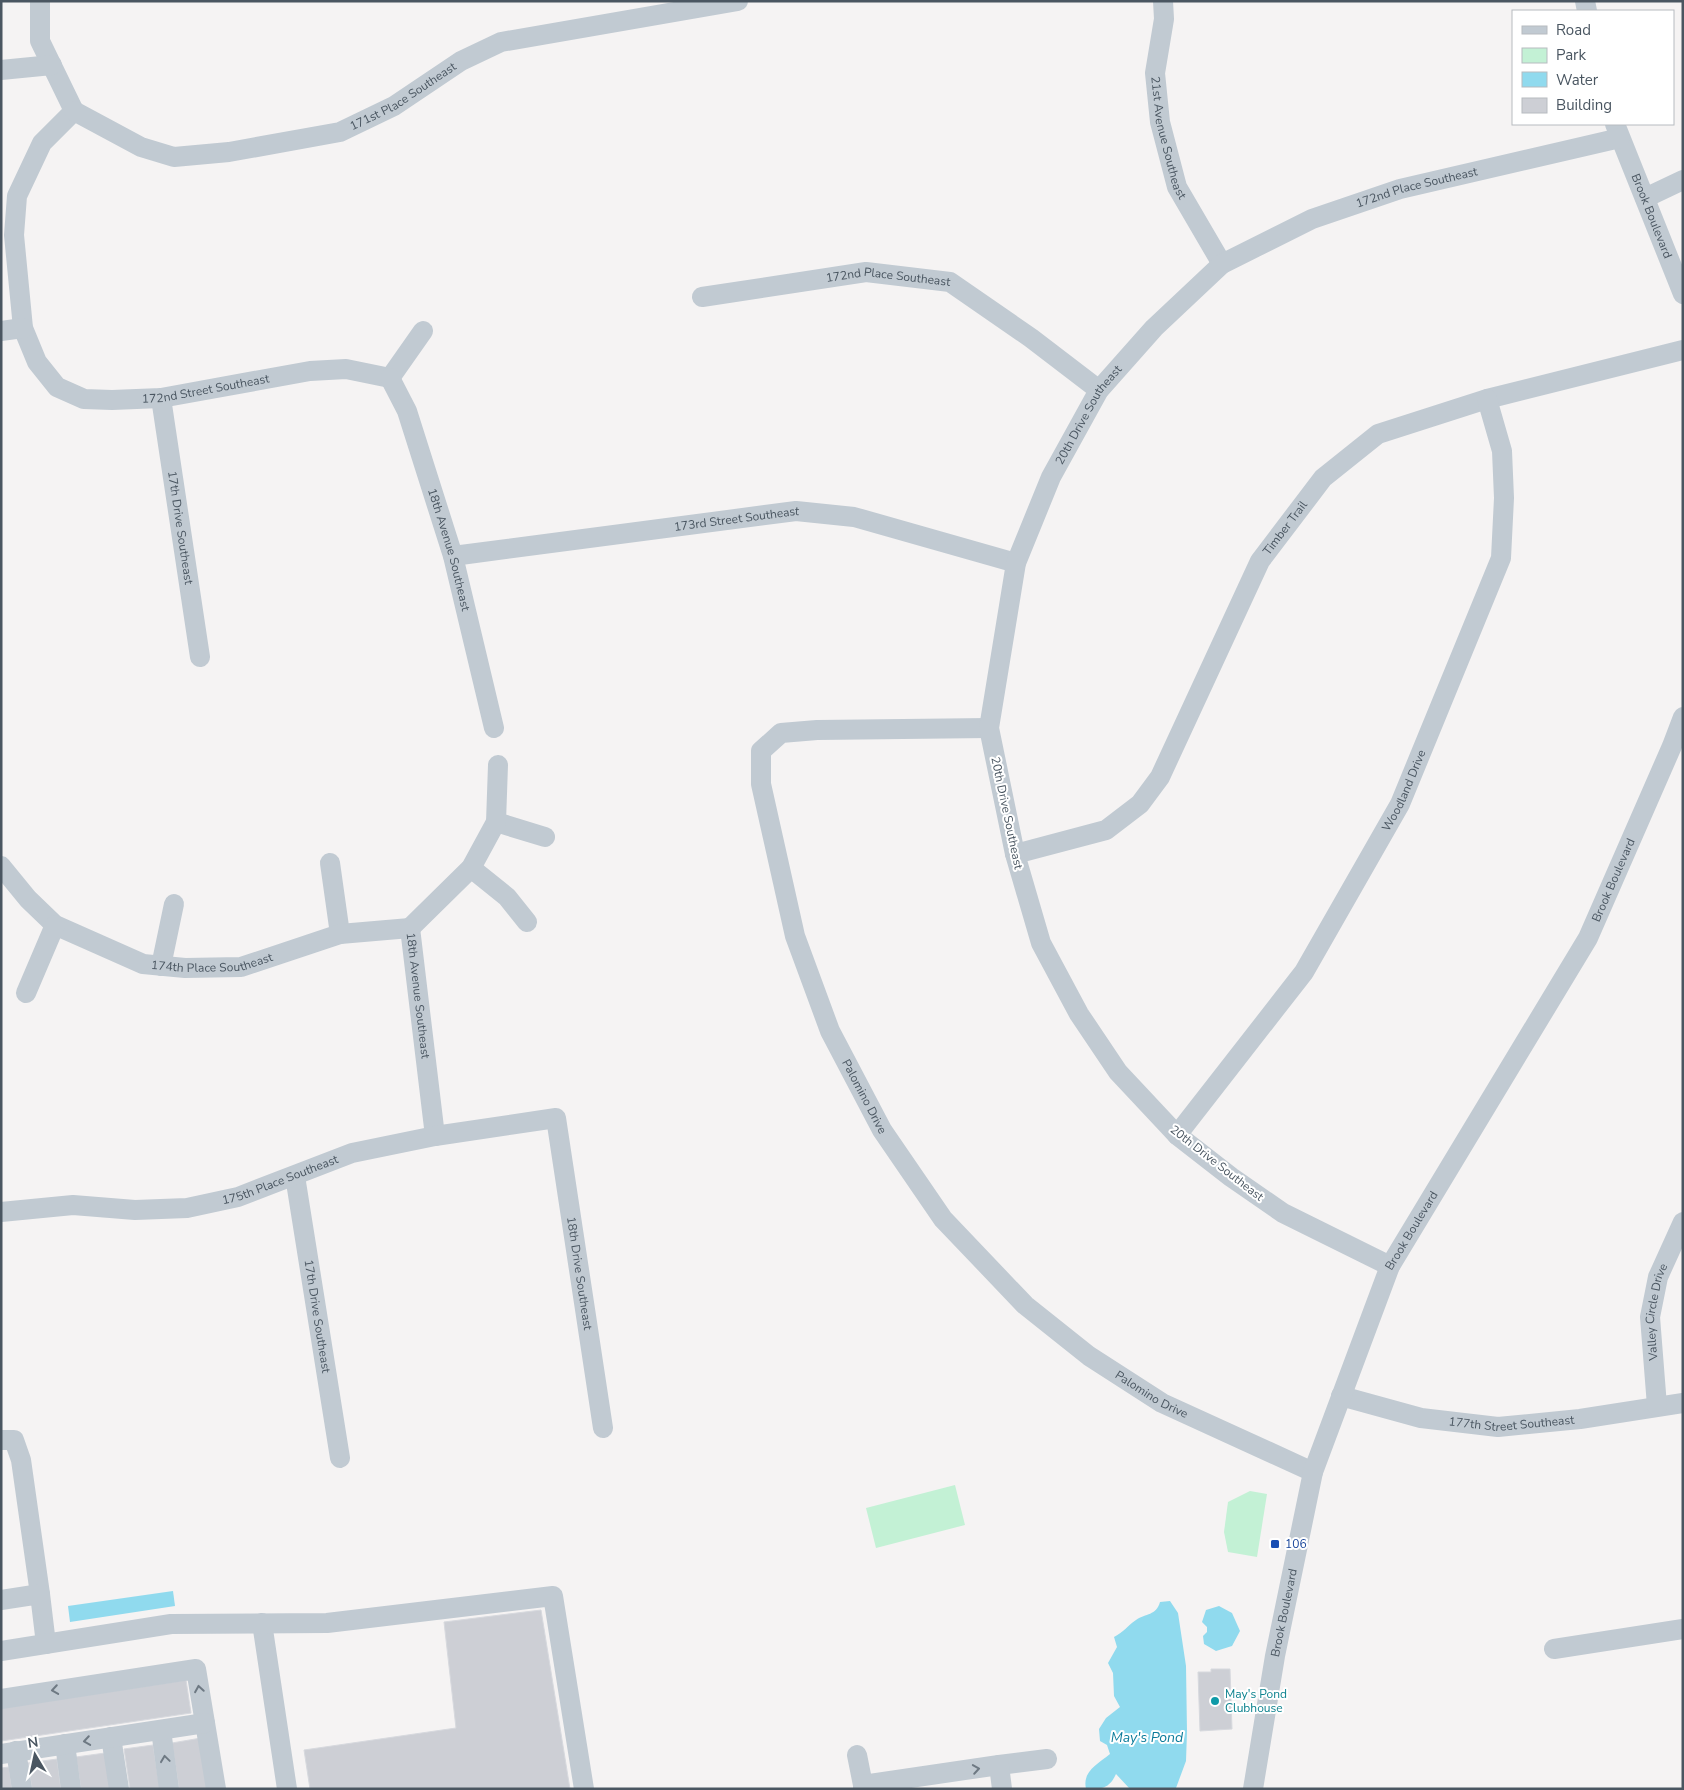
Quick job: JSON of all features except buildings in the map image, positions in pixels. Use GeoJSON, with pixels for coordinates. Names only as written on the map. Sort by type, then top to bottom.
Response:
{"type":"FeatureCollection","features":[{"type":"Feature","properties":{"kind":"street"},"geometry":{"type":"LineString","coordinates":[[40,1],[40,41],[74,111]]}},
{"type":"Feature","properties":{"kind":"street","name":"171st Place Southeast"},"geometry":{"type":"LineString","coordinates":[[74,111],[141,148],[174,157],[229,152],[340,132],[394,106],[461,61],[501,42],[738,1]]}},
{"type":"Feature","properties":{"kind":"street","name":"21st Avenue Southeast"},"geometry":{"type":"LineString","coordinates":[[1162,1],[1164,19],[1155,74],[1160,122],[1177,187],[1222,264]]}},
{"type":"Feature","properties":{"kind":"street"},"geometry":{"type":"LineString","coordinates":[[1,70],[52,65]]}},
{"type":"Feature","properties":{"kind":"street","name":"172nd Street Southeast"},"geometry":{"type":"LineString","coordinates":[[74,111],[42,143],[17,196],[14,235],[23,328],[37,362],[57,387],[84,399],[162,398],[310,371],[346,369],[390,378]]}},
{"type":"Feature","properties":{"kind":"street","name":"172nd Place Southeast"},"geometry":{"type":"LineString","coordinates":[[1222,264],[1312,219],[1400,189],[1618,131]]}},
{"type":"Feature","properties":{"kind":"street","name":"Brook Boulevard"},"geometry":{"type":"LineString","coordinates":[[1618,131],[1683,294]]}},
{"type":"Feature","properties":{"kind":"street"},"geometry":{"type":"LineString","coordinates":[[1645,198],[1683,180]]}},
{"type":"Feature","properties":{"kind":"street","name":"20th Drive Southeast"},"geometry":{"type":"LineString","coordinates":[[1222,264],[1154,328],[1099,390],[1050,477],[1016,563],[989,728],[1015,854],[1041,943],[1079,1014],[1118,1072],[1178,1135],[1231,1177],[1283,1213],[1390,1266]]}},
{"type":"Feature","properties":{"kind":"street","name":"172nd Place Southeast"},"geometry":{"type":"LineString","coordinates":[[702,297],[866,272],[950,282],[1031,338],[1099,390]]}},
{"type":"Feature","properties":{"kind":"street"},"geometry":{"type":"LineString","coordinates":[[1,331],[23,328]]}},
{"type":"Feature","properties":{"kind":"street"},"geometry":{"type":"LineString","coordinates":[[390,378],[423,331]]}},
{"type":"Feature","properties":{"kind":"street","name":"Timber Trail"},"geometry":{"type":"LineString","coordinates":[[1015,854],[1106,830],[1140,804],[1160,777],[1260,561],[1323,478],[1378,434],[1488,399],[1683,350]]}},
{"type":"Feature","properties":{"kind":"street","name":"18th Avenue Southeast"},"geometry":{"type":"LineString","coordinates":[[390,378],[407,411],[453,556],[494,728]]}},
{"type":"Feature","properties":{"kind":"street","name":"17th Drive Southeast"},"geometry":{"type":"LineString","coordinates":[[162,398],[200,657]]}},
{"type":"Feature","properties":{"kind":"street","name":"Woodland Drive"},"geometry":{"type":"LineString","coordinates":[[1178,1135],[1304,972],[1400,804],[1501,558],[1504,498],[1502,451],[1488,399]]}},
{"type":"Feature","properties":{"kind":"street","name":"173rd Street Southeast"},"geometry":{"type":"LineString","coordinates":[[453,556],[796,511],[854,517],[1016,563]]}},
{"type":"Feature","properties":{"kind":"street","name":"Brook Boulevard"},"geometry":{"type":"LineString","coordinates":[[1252,1789],[1275,1656],[1313,1472],[1390,1266],[1588,938],[1678,748],[1683,717]]}},
{"type":"Feature","properties":{"kind":"street","name":"Palomino Drive"},"geometry":{"type":"LineString","coordinates":[[989,728],[817,730],[781,733],[761,751],[761,784],[795,936],[830,1031],[882,1130],[943,1219],[1025,1305],[1089,1356],[1162,1402],[1313,1472]]}},
{"type":"Feature","properties":{"kind":"street","name":"18th Avenue Southeast"},"geometry":{"type":"LineString","coordinates":[[435,1136],[410,928],[471,868],[496,822],[498,765]]}},
{"type":"Feature","properties":{"kind":"street"},"geometry":{"type":"LineString","coordinates":[[496,822],[545,837]]}},
{"type":"Feature","properties":{"kind":"street"},"geometry":{"type":"LineString","coordinates":[[330,863],[340,934]]}},
{"type":"Feature","properties":{"kind":"street","name":"174th Place Southeast"},"geometry":{"type":"LineString","coordinates":[[1,866],[28,899],[55,925],[143,964],[185,968],[241,967],[340,934],[410,928]]}},
{"type":"Feature","properties":{"kind":"street"},"geometry":{"type":"LineString","coordinates":[[471,868],[507,897],[528,922]]}},
{"type":"Feature","properties":{"kind":"street"},"geometry":{"type":"LineString","coordinates":[[160,966],[174,904]]}},
{"type":"Feature","properties":{"kind":"street"},"geometry":{"type":"LineString","coordinates":[[26,992],[55,925]]}},
{"type":"Feature","properties":{"kind":"street","name":"175th Place Southeast"},"geometry":{"type":"LineString","coordinates":[[1,1212],[74,1205],[135,1210],[187,1208],[238,1197],[352,1152],[435,1136],[556,1118]]}},
{"type":"Feature","properties":{"kind":"street","name":"18th Drive Southeast"},"geometry":{"type":"LineString","coordinates":[[556,1118],[603,1428]]}},
{"type":"Feature","properties":{"kind":"street","name":"17th Drive Southeast"},"geometry":{"type":"LineString","coordinates":[[295,1176],[340,1458]]}},
{"type":"Feature","properties":{"kind":"street","name":"Valley Circle Drive"},"geometry":{"type":"LineString","coordinates":[[1657,1406],[1650,1317],[1658,1277],[1683,1222]]}},
{"type":"Feature","properties":{"kind":"street","name":"177th Street Southeast"},"geometry":{"type":"LineString","coordinates":[[1341,1396],[1421,1418],[1498,1427],[1580,1419],[1683,1403]]}},
{"type":"Feature","properties":{"kind":"street"},"geometry":{"type":"LineString","coordinates":[[1,1440],[14,1440],[21,1460],[46,1644]]}},
{"type":"Feature","properties":{"kind":"street"},"geometry":{"type":"LineString","coordinates":[[1,1600],[40,1594]]}},
{"type":"Feature","properties":{"kind":"street"},"geometry":{"type":"LineString","coordinates":[[1,1652],[171,1624],[327,1622],[553,1596],[584,1789]]}},
{"type":"Feature","properties":{"kind":"street"},"geometry":{"type":"LineString","coordinates":[[262,1623],[287,1789]]}},
{"type":"Feature","properties":{"kind":"street"},"geometry":{"type":"LineString","coordinates":[[1554,1649],[1683,1629]]}},
{"type":"Feature","properties":{"kind":"street"},"geometry":{"type":"LineString","coordinates":[[1,1699],[196,1669],[216,1789]]}},
{"type":"Feature","properties":{"kind":"street"},"geometry":{"type":"LineString","coordinates":[[22,1789],[9,1752],[205,1723]]}},
{"type":"Feature","properties":{"kind":"street"},"geometry":{"type":"LineString","coordinates":[[161,1730],[169,1789]]}},
{"type":"Feature","properties":{"kind":"street"},"geometry":{"type":"LineString","coordinates":[[111,1737],[120,1789]]}},
{"type":"Feature","properties":{"kind":"street"},"geometry":{"type":"LineString","coordinates":[[65,1744],[71,1789]]}},
{"type":"Feature","properties":{"kind":"street"},"geometry":{"type":"LineString","coordinates":[[857,1755],[863,1787],[930,1775],[1047,1759]]}},
{"type":"Feature","properties":{"kind":"street"},"geometry":{"type":"LineString","coordinates":[[999,1765],[1002,1789]]}},
{"type":"Feature","properties":{"kind":"green space"},"geometry":{"type":"Polygon","coordinates":[[[955,1485],[965,1525],[876,1548],[866,1508],[955,1485]]]}},
{"type":"Feature","properties":{"kind":"green space"},"geometry":{"type":"Polygon","coordinates":[[[1250,1491],[1267,1494],[1257,1557],[1228,1552],[1224,1532],[1228,1502],[1250,1491]]]}},
{"type":"Feature","properties":{"kind":"water"},"geometry":{"type":"Polygon","coordinates":[[[173,1591],[175,1606],[70,1622],[68,1606],[173,1591]]]}},
{"type":"Feature","properties":{"kind":"water","name":"May's Pond"},"geometry":{"type":"Polygon","coordinates":[[[1170,1601],[1178,1613],[1186,1666],[1186,1761],[1176,1788],[1130,1789],[1116,1774],[1111,1783],[1104,1787],[1086,1789],[1086,1777],[1096,1765],[1110,1754],[1107,1745],[1100,1741],[1099,1729],[1106,1718],[1120,1707],[1114,1696],[1113,1673],[1108,1663],[1117,1647],[1114,1637],[1136,1620],[1156,1610],[1160,1602],[1170,1601]]]}},
{"type":"Feature","properties":{"kind":"water"},"geometry":{"type":"Polygon","coordinates":[[[1219,1606],[1232,1613],[1240,1631],[1232,1646],[1216,1651],[1204,1644],[1203,1636],[1207,1632],[1207,1627],[1202,1622],[1206,1610],[1219,1606]]]}},
{"type":"Feature","properties":{"kind":"place","name":"106"},"geometry":{"type":"Point","coordinates":[1275,1544]}},
{"type":"Feature","properties":{"kind":"place","name":"May's Pond Clubhouse"},"geometry":{"type":"Point","coordinates":[1215,1701]}}]}
